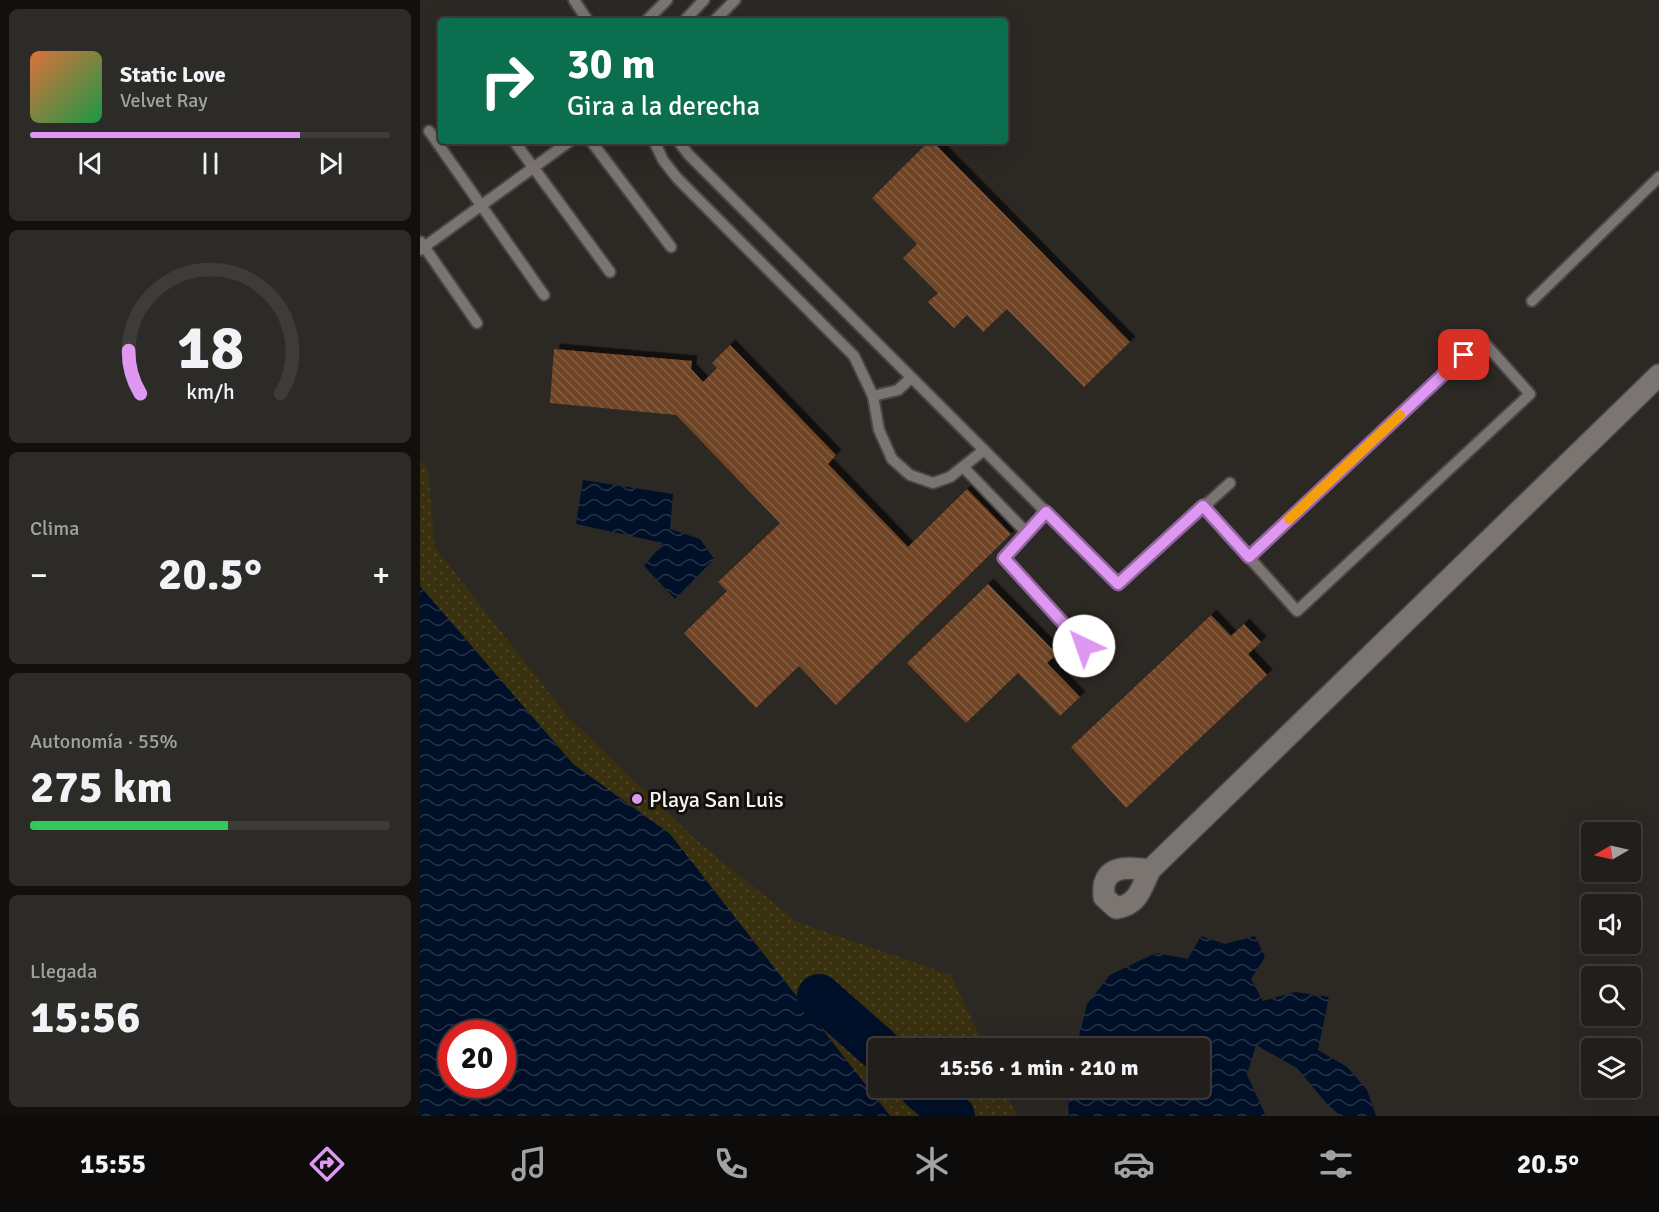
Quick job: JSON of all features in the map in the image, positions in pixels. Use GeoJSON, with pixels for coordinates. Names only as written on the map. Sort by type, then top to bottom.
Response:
{"type":"FeatureCollection","features":[{"type":"Feature","properties":{"kind":"street"},"geometry":{"type":"LineString","coordinates":[[1150,870],[1659,375]]}},
{"type":"Feature","properties":{"kind":"lane"},"geometry":{"type":"LineString","coordinates":[[574,0],[586,18]]}},
{"type":"Feature","properties":{"kind":"lane"},"geometry":{"type":"LineString","coordinates":[[687,18],[704,0]]}},
{"type":"Feature","properties":{"kind":"lane"},"geometry":{"type":"LineString","coordinates":[[717,18],[735,0]]}},
{"type":"Feature","properties":{"kind":"lane"},"geometry":{"type":"LineString","coordinates":[[649,18],[664,1]]}},
{"type":"Feature","properties":{"kind":"lane"},"geometry":{"type":"LineString","coordinates":[[429,131],[544,295]]}},
{"type":"Feature","properties":{"kind":"lane"},"geometry":{"type":"LineString","coordinates":[[516,144],[610,272]]}},
{"type":"Feature","properties":{"kind":"lane"},"geometry":{"type":"LineString","coordinates":[[477,323],[421,246],[481,206],[566,144]]}},
{"type":"Feature","properties":{"kind":"lane"},"geometry":{"type":"LineString","coordinates":[[593,144],[671,247]]}},
{"type":"Feature","properties":{"kind":"lane"},"geometry":{"type":"LineString","coordinates":[[655,144],[663,160],[677,178],[854,356],[873,396],[879,429],[892,459],[910,475],[933,483],[950,477],[964,468],[984,450]]}},
{"type":"Feature","properties":{"kind":"lane"},"geometry":{"type":"LineString","coordinates":[[680,144],[1118,584],[1230,483]]}},
{"type":"Feature","properties":{"kind":"lane"},"geometry":{"type":"LineString","coordinates":[[1532,301],[1659,177]]}},
{"type":"Feature","properties":{"kind":"lane"},"geometry":{"type":"LineString","coordinates":[[1203,506],[1249,557],[1297,610],[1530,394],[1480,339],[1249,557]]}},
{"type":"Feature","properties":{"kind":"lane"},"geometry":{"type":"LineString","coordinates":[[873,396],[898,390],[911,378]]}},
{"type":"Feature","properties":{"kind":"lane"},"geometry":{"type":"LineString","coordinates":[[964,468],[1027,533]]}},
{"type":"Feature","properties":{"kind":"lane"},"geometry":{"type":"LineString","coordinates":[[1046,512],[1004,558],[1084,646]]}},
{"type":"Feature","properties":{"kind":"sand","name":"Playa San Luis"},"geometry":{"type":"Polygon","coordinates":[[[420,459],[428,470],[435,547],[568,717],[695,839],[797,922],[951,975],[980,1038],[868,1038],[868,1088],[670,834],[573,764],[420,586],[420,459]]]}},
{"type":"Feature","properties":{"kind":"sand","name":"Playa San Luis"},"geometry":{"type":"Polygon","coordinates":[[[876,1098],[1008,1098],[1017,1116],[890,1116],[876,1098]]]}},
{"type":"Feature","properties":{"kind":"water"},"geometry":{"type":"Polygon","coordinates":[[[583,480],[673,494],[670,529],[700,539],[714,559],[675,599],[644,566],[663,543],[576,524],[583,480]]]}},
{"type":"Feature","properties":{"kind":"water"},"geometry":{"type":"Polygon","coordinates":[[[420,586],[573,764],[670,834],[868,1088],[868,1098],[876,1098],[890,1116],[420,1116],[420,586]]]}},
{"type":"Feature","properties":{"kind":"water"},"geometry":{"type":"Polygon","coordinates":[[[1201,936],[1225,944],[1255,936],[1265,957],[1251,979],[1263,1001],[1295,992],[1329,997],[1318,1050],[1347,1067],[1367,1090],[1376,1116],[1341,1116],[1327,1104],[1297,1068],[1256,1045],[1247,1075],[1266,1116],[1069,1116],[1068,1098],[1210,1098],[1210,1038],[1078,1038],[1087,1004],[1110,975],[1156,953],[1188,959],[1201,936]]]}},
{"type":"Feature","properties":{"kind":"building"},"geometry":{"type":"Polygon","coordinates":[[[926,144],[935,144],[1130,342],[1084,387],[1007,309],[983,332],[967,315],[954,328],[928,302],[938,293],[903,258],[917,244],[872,198],[926,144]]]}},
{"type":"Feature","properties":{"kind":"building"},"geometry":{"type":"Polygon","coordinates":[[[730,345],[836,455],[828,464],[908,547],[967,489],[1011,534],[836,705],[799,666],[756,708],[684,633],[727,591],[718,582],[780,523],[676,415],[550,403],[554,349],[692,361],[691,369],[703,382],[717,368],[712,363],[730,345]]]}},
{"type":"Feature","properties":{"kind":"building"},"geometry":{"type":"Polygon","coordinates":[[[988,584],[1057,654],[1047,663],[1080,697],[1060,716],[1018,673],[966,723],[907,663],[988,584]]]}},
{"type":"Feature","properties":{"kind":"building"},"geometry":{"type":"Polygon","coordinates":[[[1211,615],[1231,636],[1244,624],[1261,642],[1248,654],[1267,675],[1126,808],[1071,747],[1211,615]]]}},
{"type":"Feature","properties":{"kind":"waterway"},"geometry":{"type":"LineString","coordinates":[[819,996],[868,1039]]}},
{"type":"Feature","properties":{"kind":"waterway"},"geometry":{"type":"LineString","coordinates":[[932,1098],[953,1116]]}},
{"type":"Feature","properties":{"kind":"slow traffic"},"geometry":{"type":"LineString","coordinates":[[1289,519],[1400,415]]}},
{"type":"Feature","properties":{"kind":"place","name":"Playa San Luis"},"geometry":{"type":"Point","coordinates":[637,799]}},
{"type":"Feature","properties":{"kind":"route"},"geometry":{"type":"LineString","coordinates":[[1084,646],[1004,558],[1046,512],[1118,584],[1203,506],[1249,557],[1464,355]]}}]}
